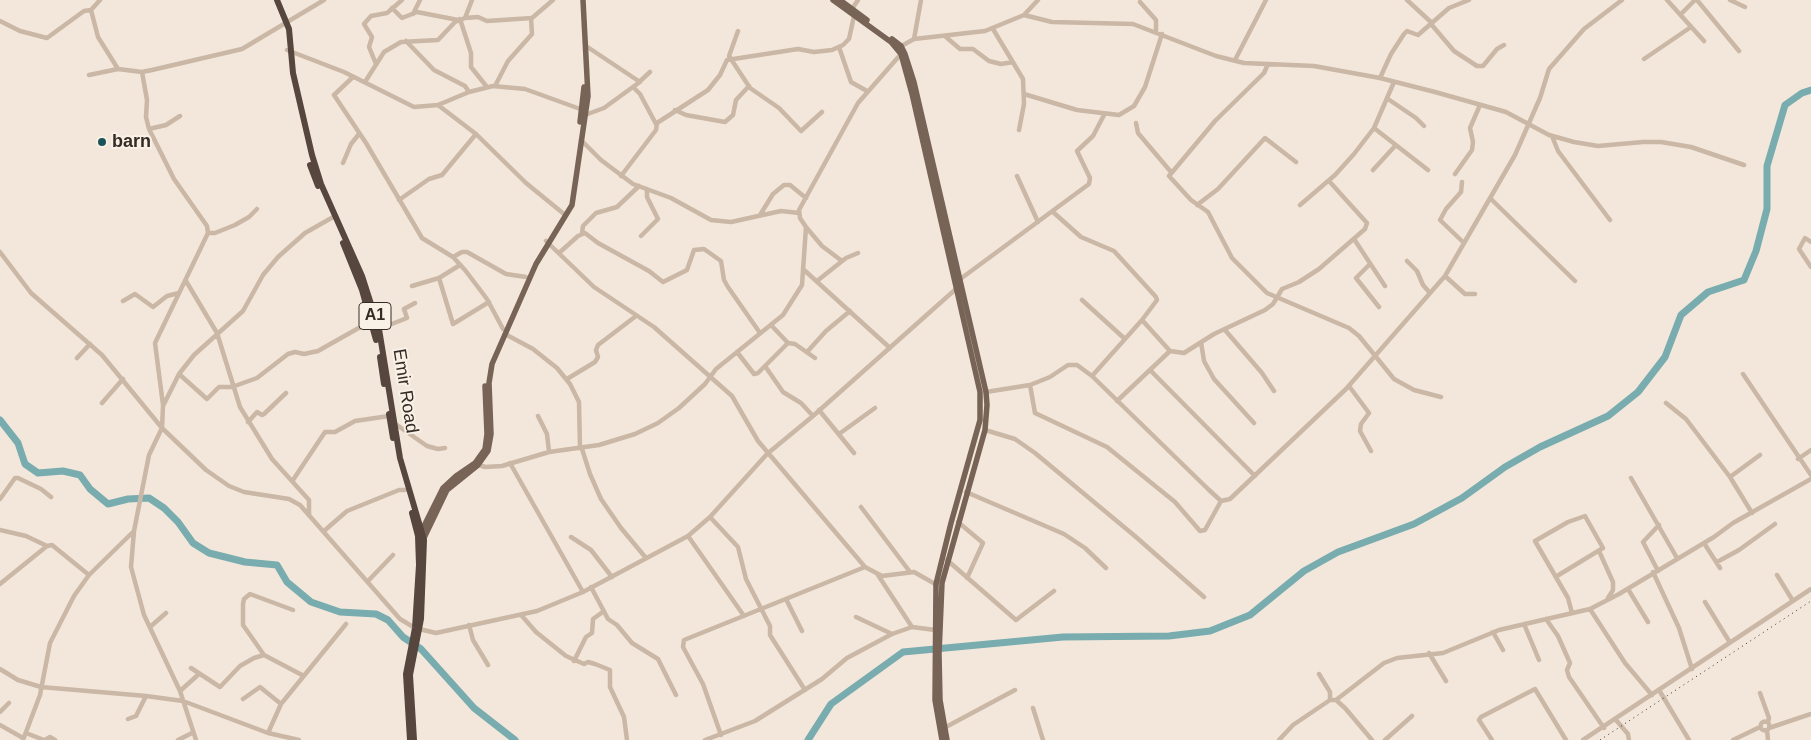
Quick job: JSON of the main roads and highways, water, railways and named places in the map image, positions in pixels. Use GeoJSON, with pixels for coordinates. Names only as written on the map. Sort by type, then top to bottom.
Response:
{"type":"FeatureCollection","features":[{"type":"Feature","properties":{"kind":"highway","name":"Emir Road"},"geometry":{"type":"LineString","coordinates":[[273,0],[285,24]]}},
{"type":"Feature","properties":{"kind":"highway","name":"Emir Road"},"geometry":{"type":"LineString","coordinates":[[277,0],[285,24],[308,144],[371,321],[380,356],[389,416],[405,490],[421,538]]}},
{"type":"Feature","properties":{"kind":"highway","name":"Emir Road"},"geometry":{"type":"LineString","coordinates":[[334,216],[362,276],[379,329],[404,473],[421,538],[417,629],[406,679],[410,740]]}},
{"type":"Feature","properties":{"kind":"highway","name":"Emir Road"},"geometry":{"type":"LineString","coordinates":[[412,653],[410,680],[414,740]]}},
{"type":"Feature","properties":{"kind":"main road"},"geometry":{"type":"LineString","coordinates":[[504,331],[547,242],[572,205],[585,112],[586,46],[582,0]]}},
{"type":"Feature","properties":{"kind":"main road"},"geometry":{"type":"LineString","coordinates":[[421,538],[447,490],[476,464],[490,446],[489,383],[492,364],[526,277],[564,214],[570,198],[573,162],[585,112],[582,0]]}},
{"type":"Feature","properties":{"kind":"main road"},"geometry":{"type":"LineString","coordinates":[[833,0],[900,50]]}},
{"type":"Feature","properties":{"kind":"main road"},"geometry":{"type":"LineString","coordinates":[[840,0],[900,50],[921,121],[986,392],[985,430],[947,560],[941,589],[936,654],[936,712],[942,740]]}},
{"type":"Feature","properties":{"kind":"main road"},"geometry":{"type":"LineString","coordinates":[[938,640],[935,630],[936,584],[978,429],[982,406],[959,285]]}},
{"type":"Feature","properties":{"kind":"main road"},"geometry":{"type":"LineString","coordinates":[[936,654],[940,707],[947,740]]}},
{"type":"Feature","properties":{"kind":"waterway"},"geometry":{"type":"LineString","coordinates":[[808,740],[831,704],[903,652],[1063,637],[1169,636],[1210,631],[1250,615],[1304,571],[1338,552],[1414,524],[1462,498],[1505,467],[1540,447],[1608,416],[1638,392],[1665,357],[1681,315],[1708,292],[1744,280],[1756,251],[1767,209],[1767,166],[1785,105],[1802,93],[1811,90]]}},
{"type":"Feature","properties":{"kind":"waterway"},"geometry":{"type":"LineString","coordinates":[[0,420],[18,443],[25,464],[38,473],[63,471],[80,475],[90,489],[108,504],[128,499],[149,498],[164,508],[178,522],[193,543],[209,553],[245,562],[277,565],[287,582],[311,602],[340,612],[376,614],[388,620],[403,637],[421,649],[474,708],[515,740]]}},
{"type":"Feature","properties":{"kind":"railway"},"geometry":{"type":"LineString","coordinates":[[1600,740],[1811,601]]}},
{"type":"Feature","properties":{"kind":"place","name":"barn"},"geometry":{"type":"Point","coordinates":[102,142]}}]}
